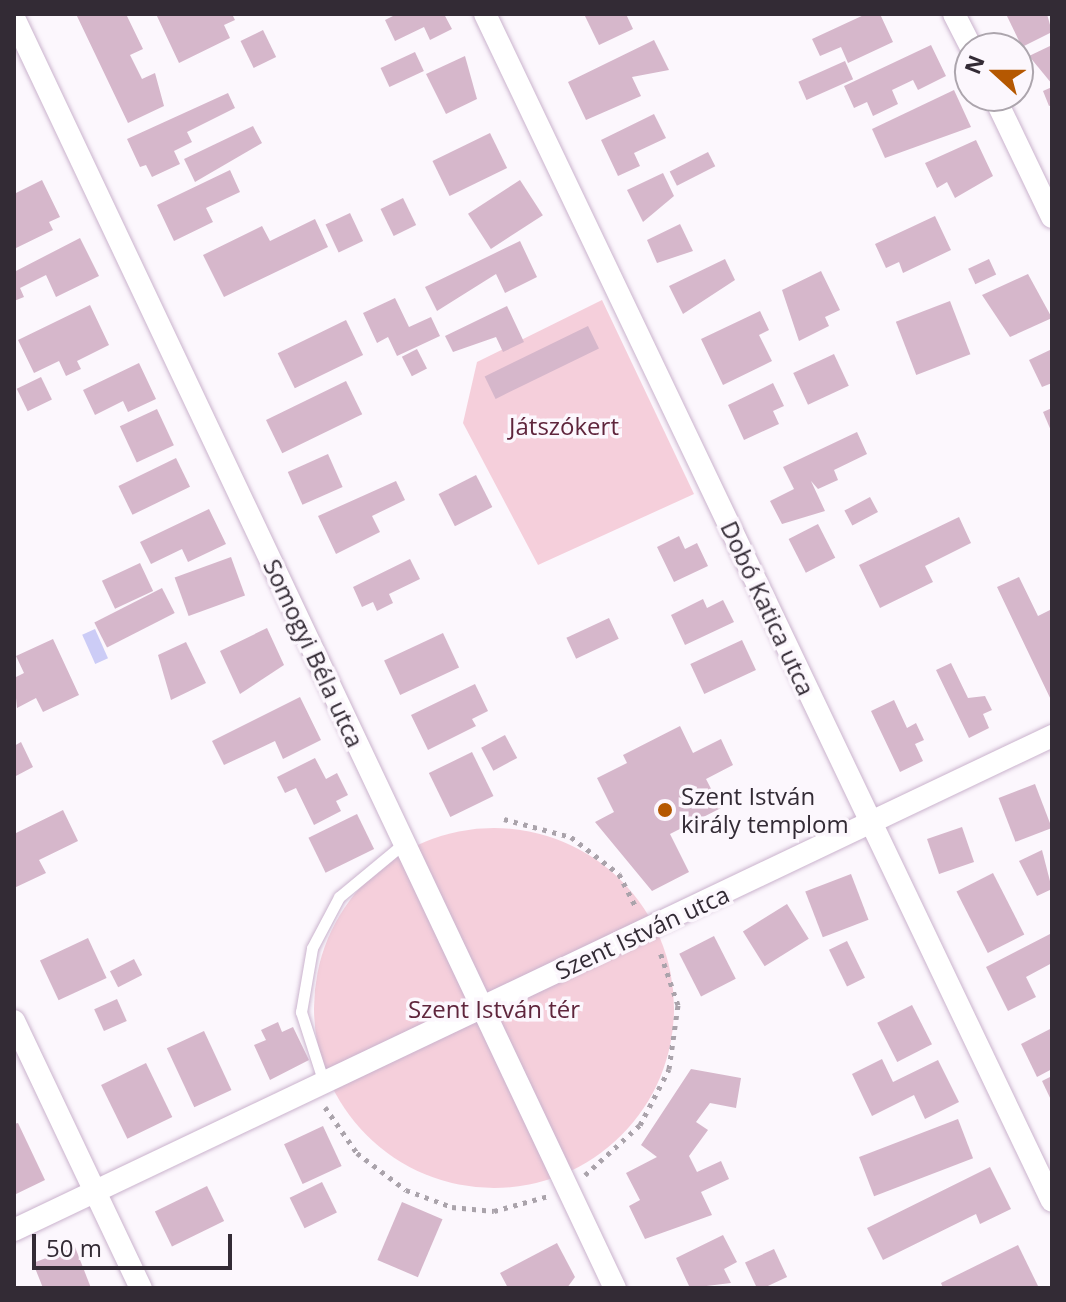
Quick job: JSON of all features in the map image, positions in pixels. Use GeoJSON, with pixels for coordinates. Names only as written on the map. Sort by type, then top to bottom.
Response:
{"type":"FeatureCollection","features":[{"type":"Feature","properties":{"kind":"street","name":"Dobó Katica utca"},"geometry":{"type":"LineString","coordinates":[[485,14],[1052,1201]]}},
{"type":"Feature","properties":{"kind":"street"},"geometry":{"type":"LineString","coordinates":[[954,14],[963,32]]}},
{"type":"Feature","properties":{"kind":"street","name":"Somogyi Béla utca"},"geometry":{"type":"LineString","coordinates":[[14,18],[615,1288]]}},
{"type":"Feature","properties":{"kind":"street"},"geometry":{"type":"LineString","coordinates":[[1002,112],[1052,217]]}},
{"type":"Feature","properties":{"kind":"street","name":"Szent István utca"},"geometry":{"type":"LineString","coordinates":[[14,1230],[1052,736]]}},
{"type":"Feature","properties":{"kind":"street"},"geometry":{"type":"LineString","coordinates":[[14,1021],[141,1288]]}},
{"type":"Feature","properties":{"kind":"lane"},"geometry":{"type":"LineString","coordinates":[[320,1086],[301,1012],[312,948],[339,897],[403,844]]}},
{"type":"Feature","properties":{"kind":"path"},"geometry":{"type":"LineString","coordinates":[[320,1086],[357,1153],[406,1190],[452,1207],[494,1211],[538,1202],[600,1167],[640,1125],[669,1069],[678,1005],[648,929],[605,860],[571,837],[504,819]]}},
{"type":"Feature","properties":{"kind":"green space","name":"Játszókert"},"geometry":{"type":"Polygon","coordinates":[[[602,300],[694,494],[538,565],[463,423],[477,362],[602,300]]]}},
{"type":"Feature","properties":{"kind":"green space","name":"Szent István tér"},"geometry":{"type":"Polygon","coordinates":[[[494,828],[529,831],[563,842],[594,858],[621,881],[644,908],[660,939],[671,973],[674,1008],[671,1043],[660,1077],[644,1108],[621,1135],[594,1158],[563,1174],[529,1185],[494,1188],[459,1185],[425,1174],[394,1158],[367,1135],[344,1108],[328,1077],[317,1043],[314,1008],[317,973],[328,939],[344,908],[367,881],[394,858],[425,842],[459,831],[494,828]]]}},
{"type":"Feature","properties":{"kind":"water"},"geometry":{"type":"Polygon","coordinates":[[[95,629],[108,658],[95,664],[82,635],[95,629]]]}},
{"type":"Feature","properties":{"kind":"building"},"geometry":{"type":"Polygon","coordinates":[[[76,14],[126,14],[143,49],[130,55],[142,79],[155,73],[164,106],[128,123],[76,14]]]}},
{"type":"Feature","properties":{"kind":"building"},"geometry":{"type":"Polygon","coordinates":[[[156,14],[232,14],[235,20],[224,25],[230,38],[179,63],[156,14]]]}},
{"type":"Feature","properties":{"kind":"building"},"geometry":{"type":"Polygon","coordinates":[[[397,14],[444,14],[452,29],[430,40],[424,27],[395,41],[385,20],[397,14]]]}},
{"type":"Feature","properties":{"kind":"building"},"geometry":{"type":"Polygon","coordinates":[[[584,14],[626,14],[633,29],[599,45],[584,14]]]}},
{"type":"Feature","properties":{"kind":"building"},"geometry":{"type":"Polygon","coordinates":[[[866,14],[880,14],[893,42],[848,63],[841,47],[820,56],[812,39],[866,14]]]}},
{"type":"Feature","properties":{"kind":"building"},"geometry":{"type":"Polygon","coordinates":[[[1006,14],[1047,14],[1052,32],[1034,41],[1034,32],[1015,32],[1006,14]]]}},
{"type":"Feature","properties":{"kind":"building"},"geometry":{"type":"Polygon","coordinates":[[[263,30],[276,57],[254,68],[241,41],[263,30]]]}},
{"type":"Feature","properties":{"kind":"building"},"geometry":{"type":"Polygon","coordinates":[[[654,40],[669,70],[632,77],[641,96],[586,120],[568,82],[654,40]]]}},
{"type":"Feature","properties":{"kind":"building"},"geometry":{"type":"Polygon","coordinates":[[[931,45],[946,76],[918,90],[913,80],[892,90],[898,104],[873,116],[867,102],[854,108],[844,86],[931,45]]]}},
{"type":"Feature","properties":{"kind":"building"},"geometry":{"type":"Polygon","coordinates":[[[1052,45],[1052,84],[1034,62],[1034,54],[1052,45]]]}},
{"type":"Feature","properties":{"kind":"building"},"geometry":{"type":"Polygon","coordinates":[[[415,52],[424,71],[389,87],[381,68],[415,52]]]}},
{"type":"Feature","properties":{"kind":"building"},"geometry":{"type":"Polygon","coordinates":[[[465,56],[477,99],[446,114],[426,74],[465,56]]]}},
{"type":"Feature","properties":{"kind":"building"},"geometry":{"type":"Polygon","coordinates":[[[845,61],[853,79],[807,100],[798,82],[845,61]]]}},
{"type":"Feature","properties":{"kind":"building"},"geometry":{"type":"Polygon","coordinates":[[[1052,87],[1052,105],[1049,106],[1043,91],[1052,87]]]}},
{"type":"Feature","properties":{"kind":"building"},"geometry":{"type":"Polygon","coordinates":[[[954,90],[954,112],[964,112],[971,127],[885,158],[872,129],[954,90]]]}},
{"type":"Feature","properties":{"kind":"building"},"geometry":{"type":"Polygon","coordinates":[[[228,93],[235,108],[187,132],[192,142],[174,151],[180,164],[152,177],[146,165],[140,167],[127,139],[228,93]]]}},
{"type":"Feature","properties":{"kind":"building"},"geometry":{"type":"Polygon","coordinates":[[[654,114],[666,138],[634,153],[640,166],[618,176],[601,140],[654,114]]]}},
{"type":"Feature","properties":{"kind":"building"},"geometry":{"type":"Polygon","coordinates":[[[253,126],[262,143],[195,182],[184,159],[253,126]]]}},
{"type":"Feature","properties":{"kind":"building"},"geometry":{"type":"Polygon","coordinates":[[[490,133],[507,168],[450,196],[432,161],[490,133]]]}},
{"type":"Feature","properties":{"kind":"building"},"geometry":{"type":"Polygon","coordinates":[[[976,140],[993,176],[955,198],[947,182],[937,188],[925,163],[976,140]]]}},
{"type":"Feature","properties":{"kind":"building"},"geometry":{"type":"Polygon","coordinates":[[[708,152],[715,166],[677,186],[670,172],[708,152]]]}},
{"type":"Feature","properties":{"kind":"building"},"geometry":{"type":"Polygon","coordinates":[[[230,170],[240,192],[206,208],[213,222],[174,241],[157,205],[230,170]]]}},
{"type":"Feature","properties":{"kind":"building"},"geometry":{"type":"Polygon","coordinates":[[[663,173],[674,196],[643,222],[627,190],[663,173]]]}},
{"type":"Feature","properties":{"kind":"building"},"geometry":{"type":"Polygon","coordinates":[[[42,180],[60,217],[49,222],[53,230],[14,249],[14,194],[42,180]]]}},
{"type":"Feature","properties":{"kind":"building"},"geometry":{"type":"Polygon","coordinates":[[[520,180],[543,215],[491,249],[468,214],[520,180]]]}},
{"type":"Feature","properties":{"kind":"building"},"geometry":{"type":"Polygon","coordinates":[[[403,198],[416,225],[394,236],[381,209],[403,198]]]}},
{"type":"Feature","properties":{"kind":"building"},"geometry":{"type":"Polygon","coordinates":[[[350,213],[363,241],[339,253],[326,224],[350,213]]]}},
{"type":"Feature","properties":{"kind":"building"},"geometry":{"type":"Polygon","coordinates":[[[935,216],[951,250],[903,273],[899,262],[886,268],[875,244],[935,216]]]}},
{"type":"Feature","properties":{"kind":"building"},"geometry":{"type":"Polygon","coordinates":[[[315,219],[328,247],[224,297],[203,255],[262,226],[270,241],[315,219]]]}},
{"type":"Feature","properties":{"kind":"building"},"geometry":{"type":"Polygon","coordinates":[[[680,224],[693,251],[657,263],[647,240],[680,224]]]}},
{"type":"Feature","properties":{"kind":"building"},"geometry":{"type":"Polygon","coordinates":[[[80,238],[99,276],[56,297],[46,275],[20,288],[24,297],[14,301],[14,272],[80,238]]]}},
{"type":"Feature","properties":{"kind":"building"},"geometry":{"type":"Polygon","coordinates":[[[520,241],[537,277],[505,293],[496,274],[437,311],[425,287],[520,241]]]}},
{"type":"Feature","properties":{"kind":"building"},"geometry":{"type":"Polygon","coordinates":[[[725,259],[735,280],[683,314],[669,286],[725,259]]]}},
{"type":"Feature","properties":{"kind":"building"},"geometry":{"type":"Polygon","coordinates":[[[989,259],[996,274],[975,284],[968,269],[989,259]]]}},
{"type":"Feature","properties":{"kind":"building"},"geometry":{"type":"Polygon","coordinates":[[[821,271],[840,310],[825,317],[829,326],[799,341],[782,290],[821,271]]]}},
{"type":"Feature","properties":{"kind":"building"},"geometry":{"type":"Polygon","coordinates":[[[1028,274],[1052,318],[1010,337],[982,295],[1028,274]]]}},
{"type":"Feature","properties":{"kind":"building"},"geometry":{"type":"Polygon","coordinates":[[[395,298],[409,327],[431,317],[440,336],[397,356],[388,337],[377,343],[363,313],[395,298]]]}},
{"type":"Feature","properties":{"kind":"building"},"geometry":{"type":"Polygon","coordinates":[[[950,301],[970,354],[916,375],[896,322],[950,301]]]}},
{"type":"Feature","properties":{"kind":"building"},"geometry":{"type":"Polygon","coordinates":[[[90,305],[109,345],[77,361],[81,369],[66,376],[59,361],[34,373],[18,340],[90,305]]]}},
{"type":"Feature","properties":{"kind":"building"},"geometry":{"type":"Polygon","coordinates":[[[507,306],[524,342],[503,352],[496,337],[453,352],[445,336],[507,306]]]}},
{"type":"Feature","properties":{"kind":"building"},"geometry":{"type":"Polygon","coordinates":[[[760,311],[769,330],[759,335],[772,361],[723,385],[701,339],[760,311]]]}},
{"type":"Feature","properties":{"kind":"building"},"geometry":{"type":"Polygon","coordinates":[[[346,320],[363,355],[295,388],[278,353],[346,320]]]}},
{"type":"Feature","properties":{"kind":"building"},"geometry":{"type":"Polygon","coordinates":[[[588,326],[599,348],[496,399],[485,376],[588,326]]]}},
{"type":"Feature","properties":{"kind":"building"},"geometry":{"type":"Polygon","coordinates":[[[417,349],[427,369],[412,376],[402,357],[417,349]]]}},
{"type":"Feature","properties":{"kind":"building"},"geometry":{"type":"Polygon","coordinates":[[[1052,349],[1052,383],[1042,387],[1029,360],[1052,349]]]}},
{"type":"Feature","properties":{"kind":"building"},"geometry":{"type":"Polygon","coordinates":[[[834,354],[849,386],[808,405],[793,373],[834,354]]]}},
{"type":"Feature","properties":{"kind":"building"},"geometry":{"type":"Polygon","coordinates":[[[139,363],[156,399],[128,412],[123,401],[95,415],[83,390],[139,363]]]}},
{"type":"Feature","properties":{"kind":"building"},"geometry":{"type":"Polygon","coordinates":[[[41,377],[52,399],[28,411],[17,389],[41,377]]]}},
{"type":"Feature","properties":{"kind":"building"},"geometry":{"type":"Polygon","coordinates":[[[346,381],[362,414],[282,453],[266,420],[346,381]]]}},
{"type":"Feature","properties":{"kind":"building"},"geometry":{"type":"Polygon","coordinates":[[[773,383],[784,406],[773,411],[779,424],[744,440],[728,405],[773,383]]]}},
{"type":"Feature","properties":{"kind":"building"},"geometry":{"type":"Polygon","coordinates":[[[1052,408],[1052,433],[1043,412],[1052,408]]]}},
{"type":"Feature","properties":{"kind":"building"},"geometry":{"type":"Polygon","coordinates":[[[157,409],[174,445],[137,463],[120,426],[157,409]]]}},
{"type":"Feature","properties":{"kind":"building"},"geometry":{"type":"Polygon","coordinates":[[[857,432],[867,454],[834,470],[838,480],[818,489],[811,481],[825,511],[782,524],[770,501],[794,489],[783,467],[857,432]]]}},
{"type":"Feature","properties":{"kind":"building"},"geometry":{"type":"Polygon","coordinates":[[[328,454],[343,487],[302,505],[288,472],[328,454]]]}},
{"type":"Feature","properties":{"kind":"building"},"geometry":{"type":"Polygon","coordinates":[[[176,458],[190,487],[133,515],[118,486],[176,458]]]}},
{"type":"Feature","properties":{"kind":"building"},"geometry":{"type":"Polygon","coordinates":[[[476,475],[492,507],[455,526],[439,494],[476,475]]]}},
{"type":"Feature","properties":{"kind":"building"},"geometry":{"type":"Polygon","coordinates":[[[396,481],[405,500],[372,516],[380,532],[336,554],[318,516],[396,481]]]}},
{"type":"Feature","properties":{"kind":"building"},"geometry":{"type":"Polygon","coordinates":[[[870,497],[878,512],[852,526],[844,511],[870,497]]]}},
{"type":"Feature","properties":{"kind":"building"},"geometry":{"type":"Polygon","coordinates":[[[209,509],[226,544],[188,562],[182,549],[151,564],[140,542],[209,509]]]}},
{"type":"Feature","properties":{"kind":"building"},"geometry":{"type":"Polygon","coordinates":[[[959,517],[971,543],[925,566],[933,582],[880,608],[859,565],[959,517]]]}},
{"type":"Feature","properties":{"kind":"building"},"geometry":{"type":"Polygon","coordinates":[[[818,524],[835,558],[806,573],[789,539],[818,524]]]}},
{"type":"Feature","properties":{"kind":"building"},"geometry":{"type":"Polygon","coordinates":[[[679,536],[685,549],[697,543],[708,566],[674,582],[657,547],[679,536]]]}},
{"type":"Feature","properties":{"kind":"building"},"geometry":{"type":"Polygon","coordinates":[[[231,557],[245,596],[189,616],[175,578],[231,557]]]}},
{"type":"Feature","properties":{"kind":"building"},"geometry":{"type":"Polygon","coordinates":[[[410,559],[420,579],[389,594],[393,603],[377,611],[373,602],[362,607],[353,587],[410,559]]]}},
{"type":"Feature","properties":{"kind":"building"},"geometry":{"type":"Polygon","coordinates":[[[140,563],[153,591],[115,609],[102,581],[140,563]]]}},
{"type":"Feature","properties":{"kind":"building"},"geometry":{"type":"Polygon","coordinates":[[[1019,577],[1038,616],[1052,609],[1052,702],[997,587],[1019,577]]]}},
{"type":"Feature","properties":{"kind":"building"},"geometry":{"type":"Polygon","coordinates":[[[162,588],[175,613],[107,647],[94,623],[162,588]]]}},
{"type":"Feature","properties":{"kind":"building"},"geometry":{"type":"Polygon","coordinates":[[[703,599],[707,608],[723,600],[734,622],[685,645],[671,615],[703,599]]]}},
{"type":"Feature","properties":{"kind":"building"},"geometry":{"type":"Polygon","coordinates":[[[609,618],[619,639],[576,659],[566,638],[609,618]]]}},
{"type":"Feature","properties":{"kind":"building"},"geometry":{"type":"Polygon","coordinates":[[[267,628],[284,665],[240,694],[220,651],[267,628]]]}},
{"type":"Feature","properties":{"kind":"building"},"geometry":{"type":"Polygon","coordinates":[[[443,633],[459,667],[400,695],[384,660],[443,633]]]}},
{"type":"Feature","properties":{"kind":"building"},"geometry":{"type":"Polygon","coordinates":[[[53,639],[79,695],[43,712],[36,698],[17,708],[14,678],[24,673],[16,656],[53,639]]]}},
{"type":"Feature","properties":{"kind":"building"},"geometry":{"type":"Polygon","coordinates":[[[742,640],[756,670],[704,694],[690,664],[742,640]]]}},
{"type":"Feature","properties":{"kind":"building"},"geometry":{"type":"Polygon","coordinates":[[[186,642],[206,683],[171,700],[158,655],[186,642]]]}},
{"type":"Feature","properties":{"kind":"building"},"geometry":{"type":"Polygon","coordinates":[[[951,663],[968,698],[985,696],[992,710],[983,714],[989,728],[969,738],[936,670],[951,663]]]}},
{"type":"Feature","properties":{"kind":"building"},"geometry":{"type":"Polygon","coordinates":[[[475,684],[488,711],[472,719],[476,726],[428,750],[411,715],[475,684]]]}},
{"type":"Feature","properties":{"kind":"building"},"geometry":{"type":"Polygon","coordinates":[[[300,697],[321,740],[283,759],[275,741],[224,765],[212,741],[300,697]]]}},
{"type":"Feature","properties":{"kind":"building"},"geometry":{"type":"Polygon","coordinates":[[[894,700],[907,728],[916,723],[924,740],[915,744],[923,761],[900,772],[871,711],[894,700]]]}},
{"type":"Feature","properties":{"kind":"building","name":"Szent István király templom"},"geometry":{"type":"Polygon","coordinates":[[[680,726],[693,753],[721,739],[733,765],[706,779],[721,808],[670,834],[689,872],[652,891],[595,822],[614,812],[597,778],[627,763],[623,755],[680,726]]]}},
{"type":"Feature","properties":{"kind":"building"},"geometry":{"type":"Polygon","coordinates":[[[505,735],[517,758],[493,771],[481,748],[505,735]]]}},
{"type":"Feature","properties":{"kind":"building"},"geometry":{"type":"Polygon","coordinates":[[[21,742],[33,767],[14,777],[14,746],[21,742]]]}},
{"type":"Feature","properties":{"kind":"building"},"geometry":{"type":"Polygon","coordinates":[[[472,752],[493,796],[450,817],[429,773],[472,752]]]}},
{"type":"Feature","properties":{"kind":"building"},"geometry":{"type":"Polygon","coordinates":[[[315,758],[326,779],[337,773],[348,795],[336,801],[341,811],[314,825],[296,788],[285,793],[277,777],[315,758]]]}},
{"type":"Feature","properties":{"kind":"building"},"geometry":{"type":"Polygon","coordinates":[[[1035,784],[1052,828],[1015,842],[999,798],[1035,784]]]}},
{"type":"Feature","properties":{"kind":"building"},"geometry":{"type":"Polygon","coordinates":[[[63,810],[78,841],[39,860],[46,873],[14,888],[14,834],[63,810]]]}},
{"type":"Feature","properties":{"kind":"building"},"geometry":{"type":"Polygon","coordinates":[[[357,814],[374,849],[326,873],[308,838],[357,814]]]}},
{"type":"Feature","properties":{"kind":"building"},"geometry":{"type":"Polygon","coordinates":[[[962,827],[974,862],[939,874],[927,839],[962,827]]]}},
{"type":"Feature","properties":{"kind":"building"},"geometry":{"type":"Polygon","coordinates":[[[1042,850],[1052,889],[1037,896],[1019,861],[1042,850]]]}},
{"type":"Feature","properties":{"kind":"building"},"geometry":{"type":"Polygon","coordinates":[[[993,873],[1024,934],[988,953],[956,892],[993,873]]]}},
{"type":"Feature","properties":{"kind":"building"},"geometry":{"type":"Polygon","coordinates":[[[851,874],[869,920],[823,937],[805,892],[851,874]]]}},
{"type":"Feature","properties":{"kind":"building"},"geometry":{"type":"Polygon","coordinates":[[[787,904],[809,939],[765,966],[743,932],[787,904]]]}},
{"type":"Feature","properties":{"kind":"building"},"geometry":{"type":"Polygon","coordinates":[[[1052,933],[1052,963],[1026,977],[1036,997],[1008,1011],[986,967],[1052,933]]]}},
{"type":"Feature","properties":{"kind":"building"},"geometry":{"type":"Polygon","coordinates":[[[714,936],[736,979],[701,996],[679,954],[714,936]]]}},
{"type":"Feature","properties":{"kind":"building"},"geometry":{"type":"Polygon","coordinates":[[[88,938],[107,978],[59,1000],[40,960],[88,938]]]}},
{"type":"Feature","properties":{"kind":"building"},"geometry":{"type":"Polygon","coordinates":[[[847,941],[865,978],[847,987],[829,950],[847,941]]]}},
{"type":"Feature","properties":{"kind":"building"},"geometry":{"type":"Polygon","coordinates":[[[134,959],[142,975],[118,987],[110,971],[134,959]]]}},
{"type":"Feature","properties":{"kind":"building"},"geometry":{"type":"Polygon","coordinates":[[[117,999],[127,1021],[104,1031],[94,1009],[117,999]]]}},
{"type":"Feature","properties":{"kind":"building"},"geometry":{"type":"Polygon","coordinates":[[[912,1005],[932,1044],[897,1062],[877,1023],[912,1005]]]}},
{"type":"Feature","properties":{"kind":"building"},"geometry":{"type":"Polygon","coordinates":[[[278,1022],[282,1032],[293,1027],[309,1060],[270,1080],[254,1045],[266,1040],[261,1030],[278,1022]]]}},
{"type":"Feature","properties":{"kind":"building"},"geometry":{"type":"Polygon","coordinates":[[[1052,1028],[1052,1069],[1037,1077],[1021,1044],[1052,1028]]]}},
{"type":"Feature","properties":{"kind":"building"},"geometry":{"type":"Polygon","coordinates":[[[204,1031],[231,1090],[194,1107],[167,1048],[204,1031]]]}},
{"type":"Feature","properties":{"kind":"building"},"geometry":{"type":"Polygon","coordinates":[[[882,1059],[893,1082],[938,1060],[959,1102],[925,1119],[914,1095],[872,1116],[852,1074],[882,1059]]]}},
{"type":"Feature","properties":{"kind":"building"},"geometry":{"type":"Polygon","coordinates":[[[146,1063],[172,1117],[127,1139],[101,1085],[146,1063]]]}},
{"type":"Feature","properties":{"kind":"building"},"geometry":{"type":"Polygon","coordinates":[[[691,1069],[741,1078],[736,1108],[710,1103],[696,1122],[708,1130],[689,1156],[697,1172],[721,1161],[729,1179],[701,1192],[712,1215],[645,1239],[629,1206],[640,1200],[626,1173],[657,1157],[641,1145],[691,1069]]]}},
{"type":"Feature","properties":{"kind":"building"},"geometry":{"type":"Polygon","coordinates":[[[1052,1076],[1052,1102],[1042,1081],[1052,1076]]]}},
{"type":"Feature","properties":{"kind":"building"},"geometry":{"type":"Polygon","coordinates":[[[958,1119],[973,1158],[874,1196],[859,1157],[958,1119]]]}},
{"type":"Feature","properties":{"kind":"building"},"geometry":{"type":"Polygon","coordinates":[[[18,1123],[45,1180],[14,1195],[14,1124],[18,1123]]]}},
{"type":"Feature","properties":{"kind":"building"},"geometry":{"type":"Polygon","coordinates":[[[323,1126],[342,1166],[303,1184],[284,1144],[323,1126]]]}},
{"type":"Feature","properties":{"kind":"building"},"geometry":{"type":"Polygon","coordinates":[[[990,1167],[1011,1209],[980,1224],[976,1214],[883,1260],[867,1228],[990,1167]]]}},
{"type":"Feature","properties":{"kind":"building"},"geometry":{"type":"Polygon","coordinates":[[[322,1182],[337,1213],[305,1228],[290,1198],[322,1182]]]}},
{"type":"Feature","properties":{"kind":"building"},"geometry":{"type":"Polygon","coordinates":[[[207,1186],[224,1221],[172,1246],[155,1211],[207,1186]]]}},
{"type":"Feature","properties":{"kind":"building"},"geometry":{"type":"Polygon","coordinates":[[[402,1202],[443,1219],[418,1277],[377,1260],[402,1202]]]}},
{"type":"Feature","properties":{"kind":"building"},"geometry":{"type":"Polygon","coordinates":[[[723,1235],[737,1262],[724,1269],[731,1283],[690,1288],[676,1258],[723,1235]]]}},
{"type":"Feature","properties":{"kind":"building"},"geometry":{"type":"Polygon","coordinates":[[[557,1243],[575,1277],[567,1288],[508,1288],[500,1273],[557,1243]]]}},
{"type":"Feature","properties":{"kind":"building"},"geometry":{"type":"Polygon","coordinates":[[[1018,1245],[1039,1288],[943,1288],[941,1283],[1018,1245]]]}},
{"type":"Feature","properties":{"kind":"building"},"geometry":{"type":"Polygon","coordinates":[[[75,1247],[91,1288],[43,1288],[33,1263],[75,1247]]]}},
{"type":"Feature","properties":{"kind":"building"},"geometry":{"type":"Polygon","coordinates":[[[774,1249],[787,1277],[757,1288],[745,1263],[774,1249]]]}},
{"type":"Feature","properties":{"kind":"place","name":"Szent István király templom"},"geometry":{"type":"Point","coordinates":[665,810]}}]}
